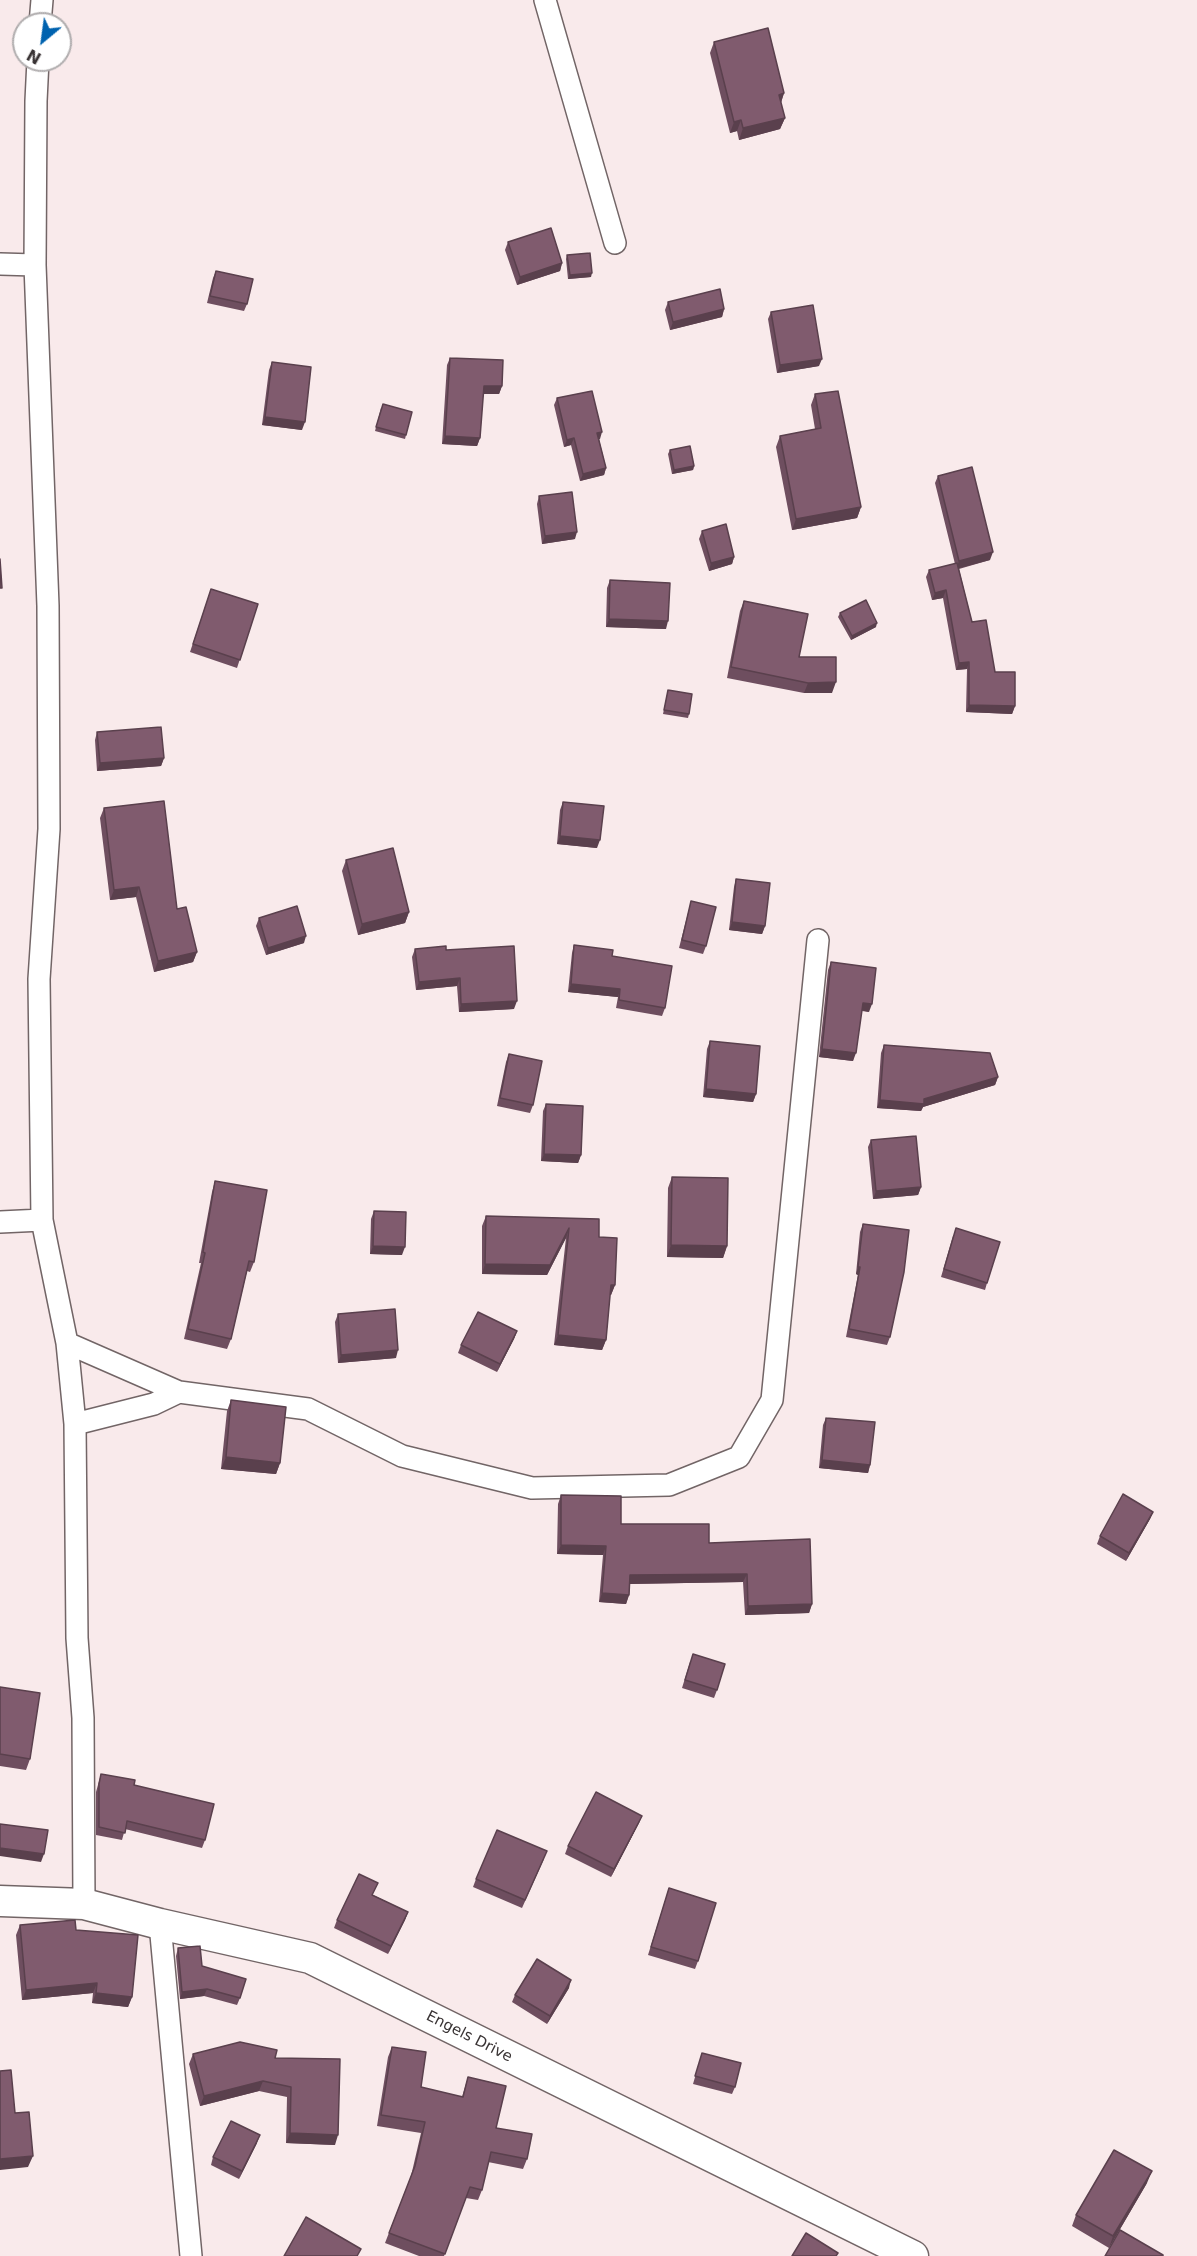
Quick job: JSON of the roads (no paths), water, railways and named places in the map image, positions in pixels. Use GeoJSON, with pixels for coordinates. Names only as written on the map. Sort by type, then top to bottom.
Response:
{"type":"FeatureCollection","features":[{"type":"Feature","properties":{"kind":"street"},"geometry":{"type":"LineString","coordinates":[[545,0],[615,243]]}},
{"type":"Feature","properties":{"kind":"street"},"geometry":{"type":"LineString","coordinates":[[37,72],[35,265],[48,606],[49,829],[39,979],[42,1220],[67,1343],[75,1424],[77,1638],[83,1718],[84,1904]]}},
{"type":"Feature","properties":{"kind":"street"},"geometry":{"type":"LineString","coordinates":[[0,264],[35,265]]}},
{"type":"Feature","properties":{"kind":"street"},"geometry":{"type":"LineString","coordinates":[[67,1343],[179,1392],[308,1409],[402,1456],[532,1488],[669,1485],[739,1457],[772,1401],[819,940]]}},
{"type":"Feature","properties":{"kind":"street"},"geometry":{"type":"LineString","coordinates":[[0,1222],[42,1220]]}},
{"type":"Feature","properties":{"kind":"street"},"geometry":{"type":"LineString","coordinates":[[75,1424],[154,1404],[179,1392]]}},
{"type":"Feature","properties":{"kind":"street","name":"Engels Drive"},"geometry":{"type":"LineString","coordinates":[[0,1901],[84,1904],[310,1958],[913,2256]]}},
{"type":"Feature","properties":{"kind":"street"},"geometry":{"type":"LineString","coordinates":[[160,1924],[191,2256]]}}]}
